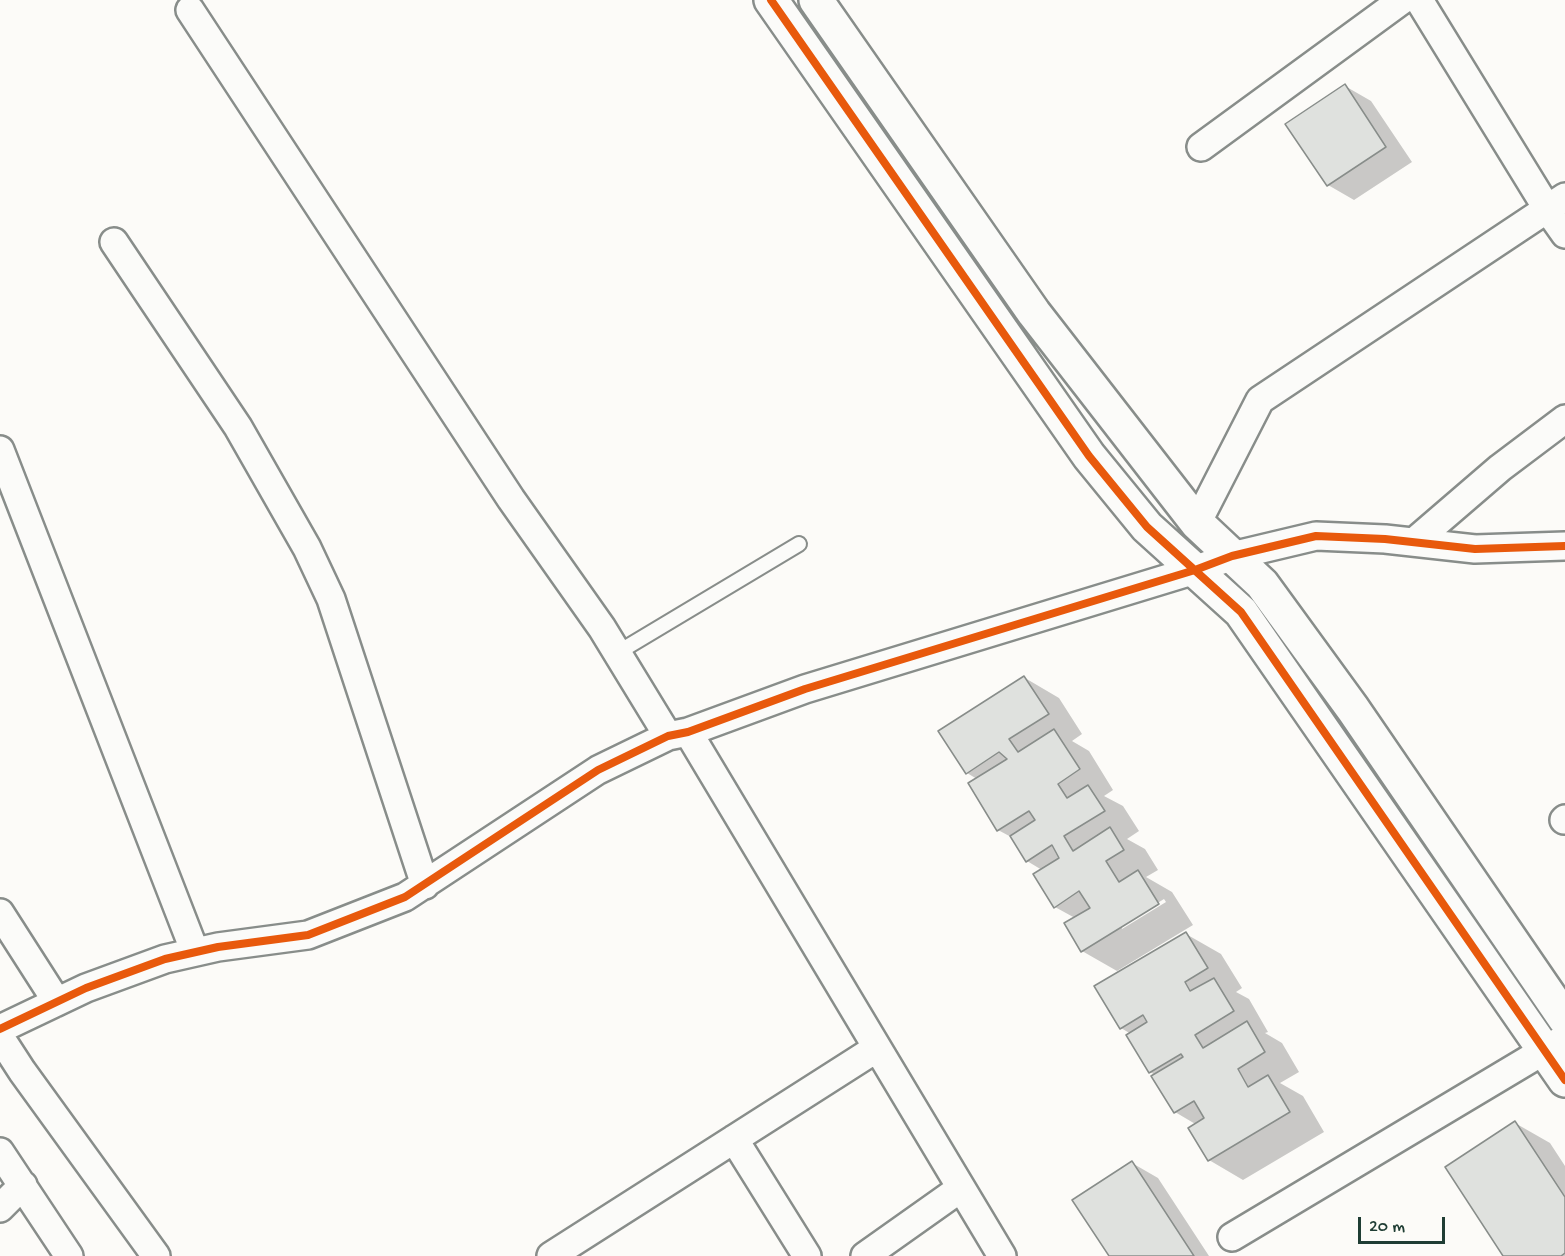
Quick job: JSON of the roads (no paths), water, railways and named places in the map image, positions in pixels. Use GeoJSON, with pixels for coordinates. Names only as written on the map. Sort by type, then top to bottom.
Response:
{"type":"FeatureCollection","features":[{"type":"Feature","properties":{"kind":"street"},"geometry":{"type":"LineString","coordinates":[[771,0],[1089,456],[1147,527],[1241,612],[1554,1044],[1565,1080]]}},
{"type":"Feature","properties":{"kind":"street"},"geometry":{"type":"LineString","coordinates":[[816,0],[1034,313],[1197,524],[1262,584],[1353,709],[1565,1019]]}},
{"type":"Feature","properties":{"kind":"street"},"geometry":{"type":"LineString","coordinates":[[1201,147],[1402,0]]}},
{"type":"Feature","properties":{"kind":"street"},"geometry":{"type":"LineString","coordinates":[[1419,0],[1556,204],[1565,234]]}},
{"type":"Feature","properties":{"kind":"street"},"geometry":{"type":"LineString","coordinates":[[190,10],[505,489],[617,653],[678,734],[877,1048],[1002,1256]]}},
{"type":"Feature","properties":{"kind":"street"},"geometry":{"type":"LineString","coordinates":[[1197,524],[1260,400],[1556,204]]}},
{"type":"Feature","properties":{"kind":"street"},"geometry":{"type":"LineString","coordinates":[[114,242],[238,427],[307,548],[331,599],[425,885]]}},
{"type":"Feature","properties":{"kind":"street"},"geometry":{"type":"LineString","coordinates":[[1414,542],[1500,468],[1565,419]]}},
{"type":"Feature","properties":{"kind":"street"},"geometry":{"type":"LineString","coordinates":[[0,450],[195,952]]}},
{"type":"Feature","properties":{"kind":"street"},"geometry":{"type":"LineString","coordinates":[[0,1029],[86,988],[165,959],[195,952],[308,935],[405,897],[598,770],[678,734],[805,689],[1195,570],[1232,556],[1316,536],[1414,542],[1475,549],[1565,546]]}},
{"type":"Feature","properties":{"kind":"street"},"geometry":{"type":"LineString","coordinates":[[0,913],[57,1002]]}},
{"type":"Feature","properties":{"kind":"street"},"geometry":{"type":"LineString","coordinates":[[0,1037],[22,1071],[156,1256]]}},
{"type":"Feature","properties":{"kind":"street"},"geometry":{"type":"LineString","coordinates":[[1232,1237],[1554,1044]]}},
{"type":"Feature","properties":{"kind":"street"},"geometry":{"type":"LineString","coordinates":[[551,1256],[589,1246],[734,1139],[877,1048]]}},
{"type":"Feature","properties":{"kind":"street"},"geometry":{"type":"LineString","coordinates":[[734,1139],[807,1256]]}},
{"type":"Feature","properties":{"kind":"street"},"geometry":{"type":"LineString","coordinates":[[0,1152],[69,1256]]}},
{"type":"Feature","properties":{"kind":"street"},"geometry":{"type":"LineString","coordinates":[[0,1208],[23,1185]]}},
{"type":"Feature","properties":{"kind":"street"},"geometry":{"type":"LineString","coordinates":[[866,1256],[961,1188]]}},
{"type":"Feature","properties":{"kind":"lane"},"geometry":{"type":"LineString","coordinates":[[617,653],[799,544]]}}]}
